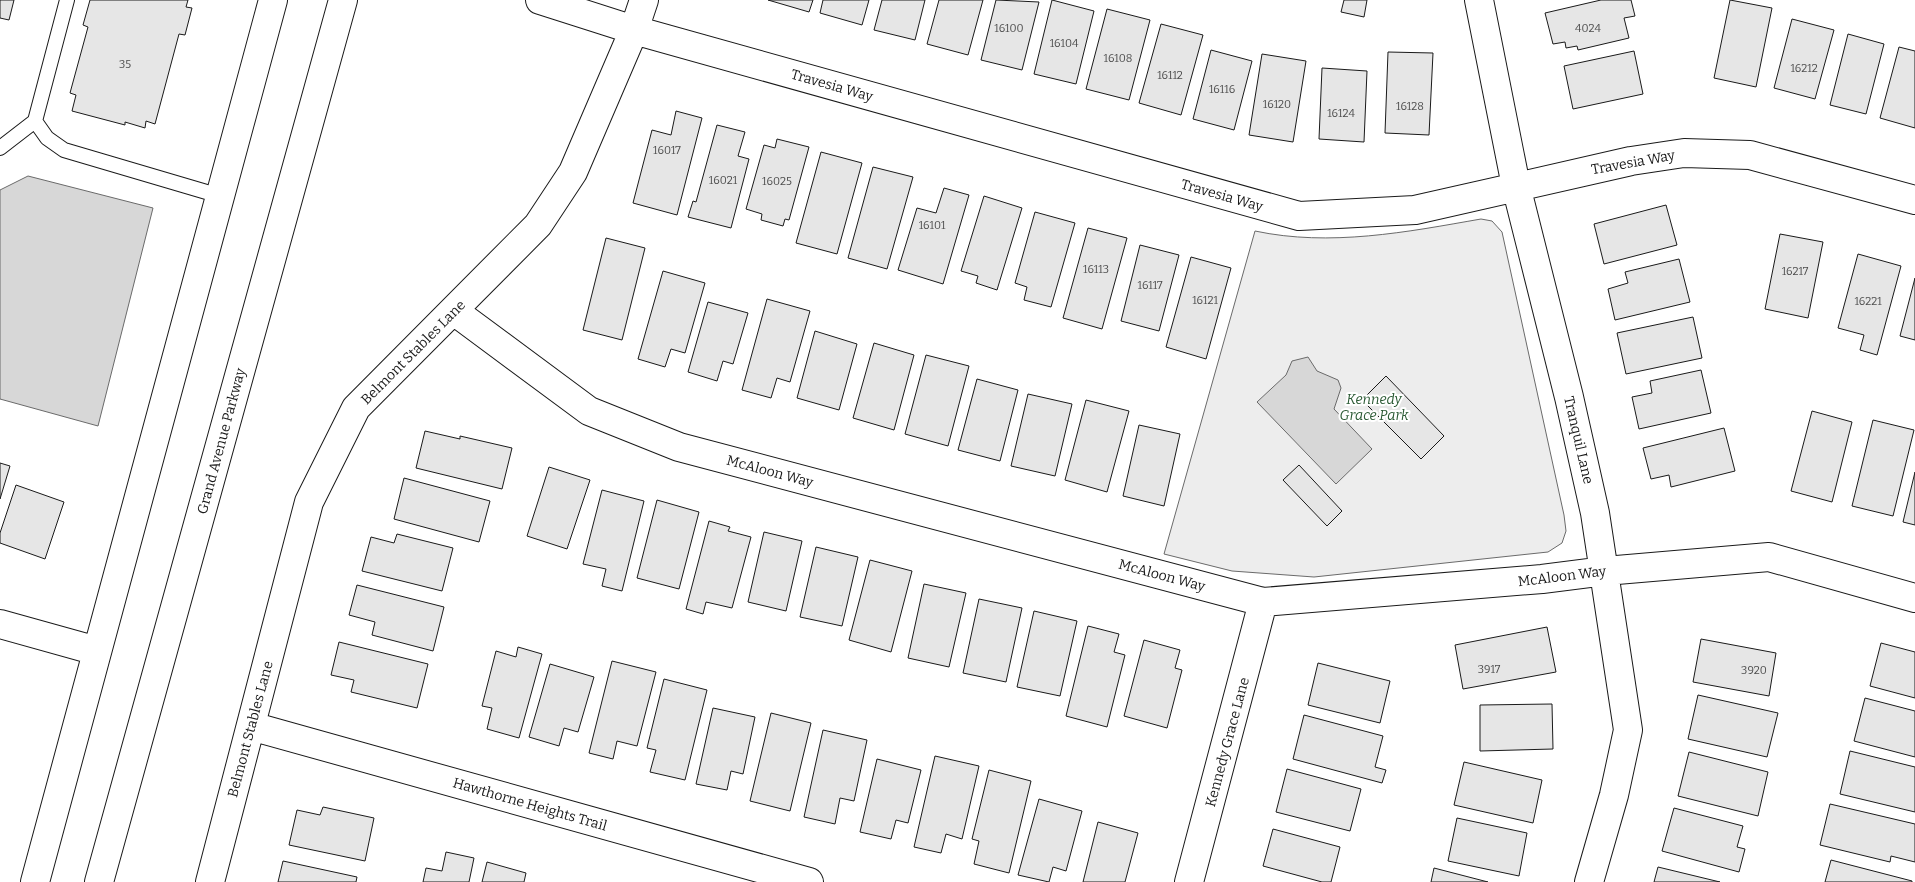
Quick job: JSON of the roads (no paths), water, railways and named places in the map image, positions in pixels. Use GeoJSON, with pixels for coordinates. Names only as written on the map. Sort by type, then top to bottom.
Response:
{"type":"FeatureCollection","features":[{"type":"Feature","properties":{"kind":"street"},"geometry":{"type":"LineString","coordinates":[[35,882],[272,0]]}},
{"type":"Feature","properties":{"kind":"street","name":"Grand Avenue Parkway"},"geometry":{"type":"LineString","coordinates":[[99,882],[343,0]]}},
{"type":"Feature","properties":{"kind":"street","name":"Travesia Way"},"geometry":{"type":"LineString","coordinates":[[540,0],[634,30],[1299,216],[1415,210],[1631,161],[1684,153],[1750,155],[1915,200]]}},
{"type":"Feature","properties":{"kind":"street","name":"Belmont Stables Lane"},"geometry":{"type":"LineString","coordinates":[[210,882],[309,502],[356,408],[538,225],[568,180],[634,30],[644,0]]}},
{"type":"Feature","properties":{"kind":"street","name":"Tranquil Lane"},"geometry":{"type":"LineString","coordinates":[[1479,0],[1516,186],[1569,396],[1595,513],[1628,730],[1614,795],[1589,882]]}},
{"type":"Feature","properties":{"kind":"street","name":"McAloon Way"},"geometry":{"type":"LineString","coordinates":[[454,311],[589,412],[679,447],[1263,602],[1542,579],[1605,571],[1769,557],[1915,598]]}},
{"type":"Feature","properties":{"kind":"street","name":"Kennedy Grace Lane"},"geometry":{"type":"LineString","coordinates":[[1189,882],[1263,602]]}},
{"type":"Feature","properties":{"kind":"street"},"geometry":{"type":"LineString","coordinates":[[0,624],[97,651]]}},
{"type":"Feature","properties":{"kind":"street","name":"Hawthorne Heights Trail"},"geometry":{"type":"LineString","coordinates":[[250,726],[809,882]]}},
{"type":"Feature","properties":{"kind":"lane"},"geometry":{"type":"LineString","coordinates":[[0,148],[35,121],[68,0]]}},
{"type":"Feature","properties":{"kind":"lane"},"geometry":{"type":"LineString","coordinates":[[35,121],[47,138],[64,150],[220,196]]}},
{"type":"Feature","properties":{"kind":"park label","name":"Kennedy Grace Park"},"geometry":{"type":"Point","coordinates":[1374,408]}}]}
